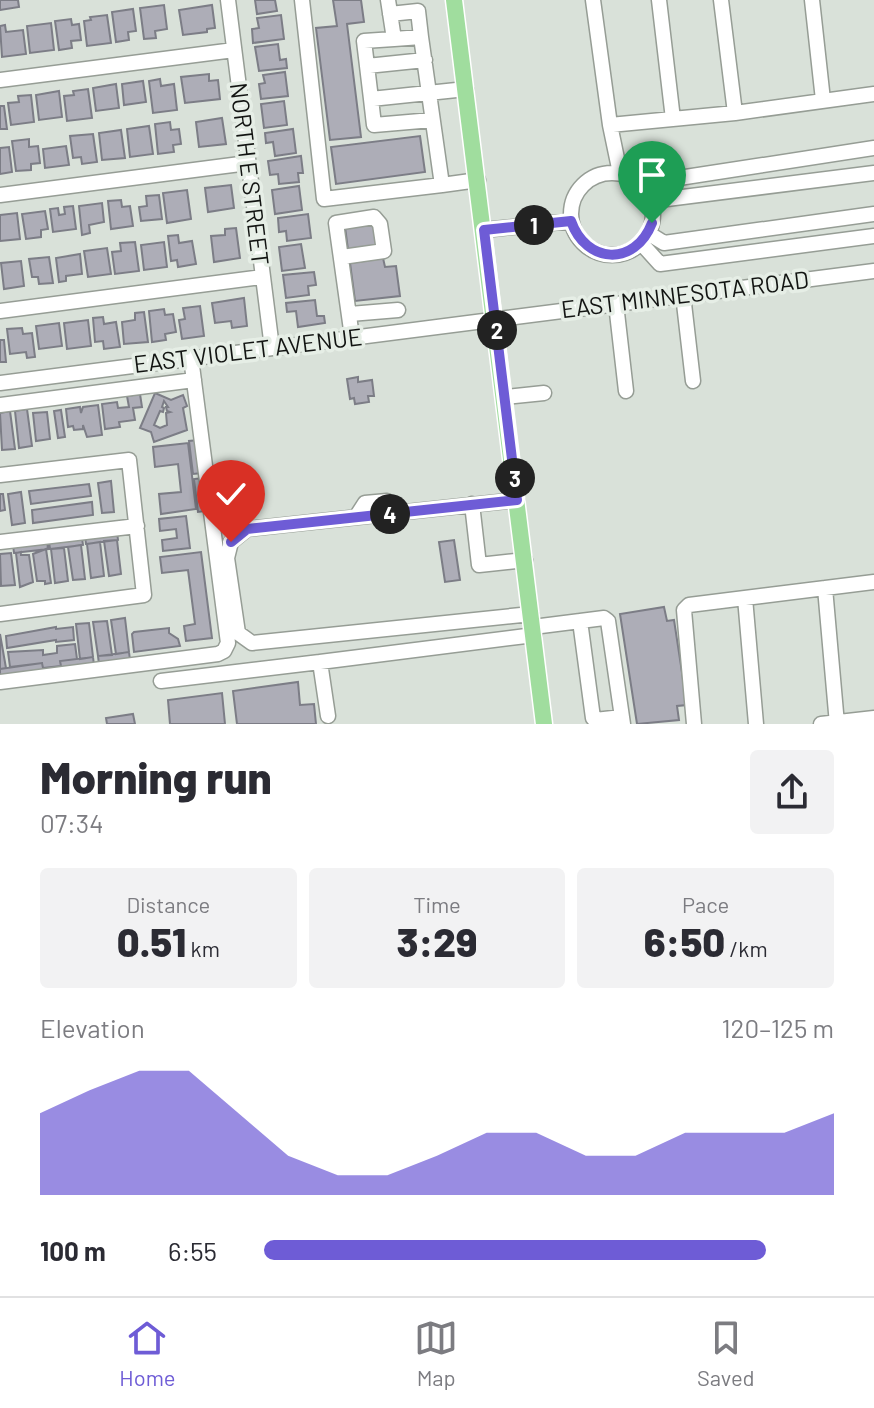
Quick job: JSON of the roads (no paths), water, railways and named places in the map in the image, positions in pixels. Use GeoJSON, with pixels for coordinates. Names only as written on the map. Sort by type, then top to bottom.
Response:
{"type":"FeatureCollection","features":[{"type":"Feature","properties":{"kind":"main road"},"geometry":{"type":"LineString","coordinates":[[454,0],[544,724]]}},
{"type":"Feature","properties":{"kind":"street","name":"NORTH E STREET"},"geometry":{"type":"LineString","coordinates":[[228,0],[272,348]]}},
{"type":"Feature","properties":{"kind":"street"},"geometry":{"type":"LineString","coordinates":[[302,0],[324,199],[478,180]]}},
{"type":"Feature","properties":{"kind":"street"},"geometry":{"type":"LineString","coordinates":[[593,0],[610,125],[620,173]]}},
{"type":"Feature","properties":{"kind":"street"},"geometry":{"type":"LineString","coordinates":[[659,0],[673,119]]}},
{"type":"Feature","properties":{"kind":"street"},"geometry":{"type":"LineString","coordinates":[[721,0],[735,113]]}},
{"type":"Feature","properties":{"kind":"street"},"geometry":{"type":"LineString","coordinates":[[812,0],[823,100]]}},
{"type":"Feature","properties":{"kind":"street"},"geometry":{"type":"LineString","coordinates":[[394,39],[389,7],[418,11],[442,185]]}},
{"type":"Feature","properties":{"kind":"street"},"geometry":{"type":"LineString","coordinates":[[421,37],[364,41],[374,125],[432,120]]}},
{"type":"Feature","properties":{"kind":"street"},"geometry":{"type":"LineString","coordinates":[[0,80],[234,50]]}},
{"type":"Feature","properties":{"kind":"street"},"geometry":{"type":"LineString","coordinates":[[367,66],[425,60]]}},
{"type":"Feature","properties":{"kind":"street"},"geometry":{"type":"LineString","coordinates":[[371,99],[466,89]]}},
{"type":"Feature","properties":{"kind":"street"},"geometry":{"type":"LineString","coordinates":[[610,125],[735,113],[874,94]]}},
{"type":"Feature","properties":{"kind":"street"},"geometry":{"type":"LineString","coordinates":[[640,184],[874,148]]}},
{"type":"Feature","properties":{"kind":"street"},"geometry":{"type":"LineString","coordinates":[[0,195],[248,163]]}},
{"type":"Feature","properties":{"kind":"street"},"geometry":{"type":"LineString","coordinates":[[607,173],[620,173],[640,184],[651,201],[652,223],[644,238],[630,250],[605,254],[593,250],[575,233],[571,207],[583,184],[607,173]]}},
{"type":"Feature","properties":{"kind":"street"},"geometry":{"type":"LineString","coordinates":[[651,201],[874,173]]}},
{"type":"Feature","properties":{"kind":"street"},"geometry":{"type":"LineString","coordinates":[[644,238],[664,243],[874,214]]}},
{"type":"Feature","properties":{"kind":"street"},"geometry":{"type":"LineString","coordinates":[[484,230],[571,221]]}},
{"type":"Feature","properties":{"kind":"street"},"geometry":{"type":"LineString","coordinates":[[644,238],[660,264],[874,236]]}},
{"type":"Feature","properties":{"kind":"street"},"geometry":{"type":"LineString","coordinates":[[342,257],[352,337]]}},
{"type":"Feature","properties":{"kind":"street","name":"EAST MINNESOTA ROAD"},"geometry":{"type":"LineString","coordinates":[[495,319],[874,271]]}},
{"type":"Feature","properties":{"kind":"street"},"geometry":{"type":"LineString","coordinates":[[0,311],[262,277]]}},
{"type":"Feature","properties":{"kind":"street"},"geometry":{"type":"LineString","coordinates":[[683,295],[693,381]]}},
{"type":"Feature","properties":{"kind":"street"},"geometry":{"type":"LineString","coordinates":[[616,304],[626,391]]}},
{"type":"Feature","properties":{"kind":"street"},"geometry":{"type":"LineString","coordinates":[[350,314],[398,310]]}},
{"type":"Feature","properties":{"kind":"street","name":"EAST VIOLET AVENUE"},"geometry":{"type":"LineString","coordinates":[[0,383],[495,319]]}},
{"type":"Feature","properties":{"kind":"street"},"geometry":{"type":"LineString","coordinates":[[0,682],[224,651],[228,643],[191,358]]}},
{"type":"Feature","properties":{"kind":"street"},"geometry":{"type":"LineString","coordinates":[[0,405],[194,380]]}},
{"type":"Feature","properties":{"kind":"street"},"geometry":{"type":"LineString","coordinates":[[505,397],[544,393]]}},
{"type":"Feature","properties":{"kind":"street"},"geometry":{"type":"LineString","coordinates":[[0,475],[129,460],[144,595],[0,614]]}},
{"type":"Feature","properties":{"kind":"street"},"geometry":{"type":"LineString","coordinates":[[517,500],[247,529],[231,542],[227,558],[238,633],[252,643],[604,618],[608,621],[623,720],[593,718],[580,621]]}},
{"type":"Feature","properties":{"kind":"street"},"geometry":{"type":"LineString","coordinates":[[472,504],[479,565],[525,560]]}},
{"type":"Feature","properties":{"kind":"street"},"geometry":{"type":"LineString","coordinates":[[0,542],[137,526]]}},
{"type":"Feature","properties":{"kind":"street"},"geometry":{"type":"LineString","coordinates":[[694,724],[684,610],[689,605],[874,582]]}},
{"type":"Feature","properties":{"kind":"street"},"geometry":{"type":"LineString","coordinates":[[825,588],[831,723],[874,718]]}},
{"type":"Feature","properties":{"kind":"street"},"geometry":{"type":"LineString","coordinates":[[745,598],[756,724]]}},
{"type":"Feature","properties":{"kind":"street"},"geometry":{"type":"LineString","coordinates":[[161,681],[320,662],[532,625]]}},
{"type":"Feature","properties":{"kind":"street"},"geometry":{"type":"LineString","coordinates":[[320,662],[328,716]]}}]}
